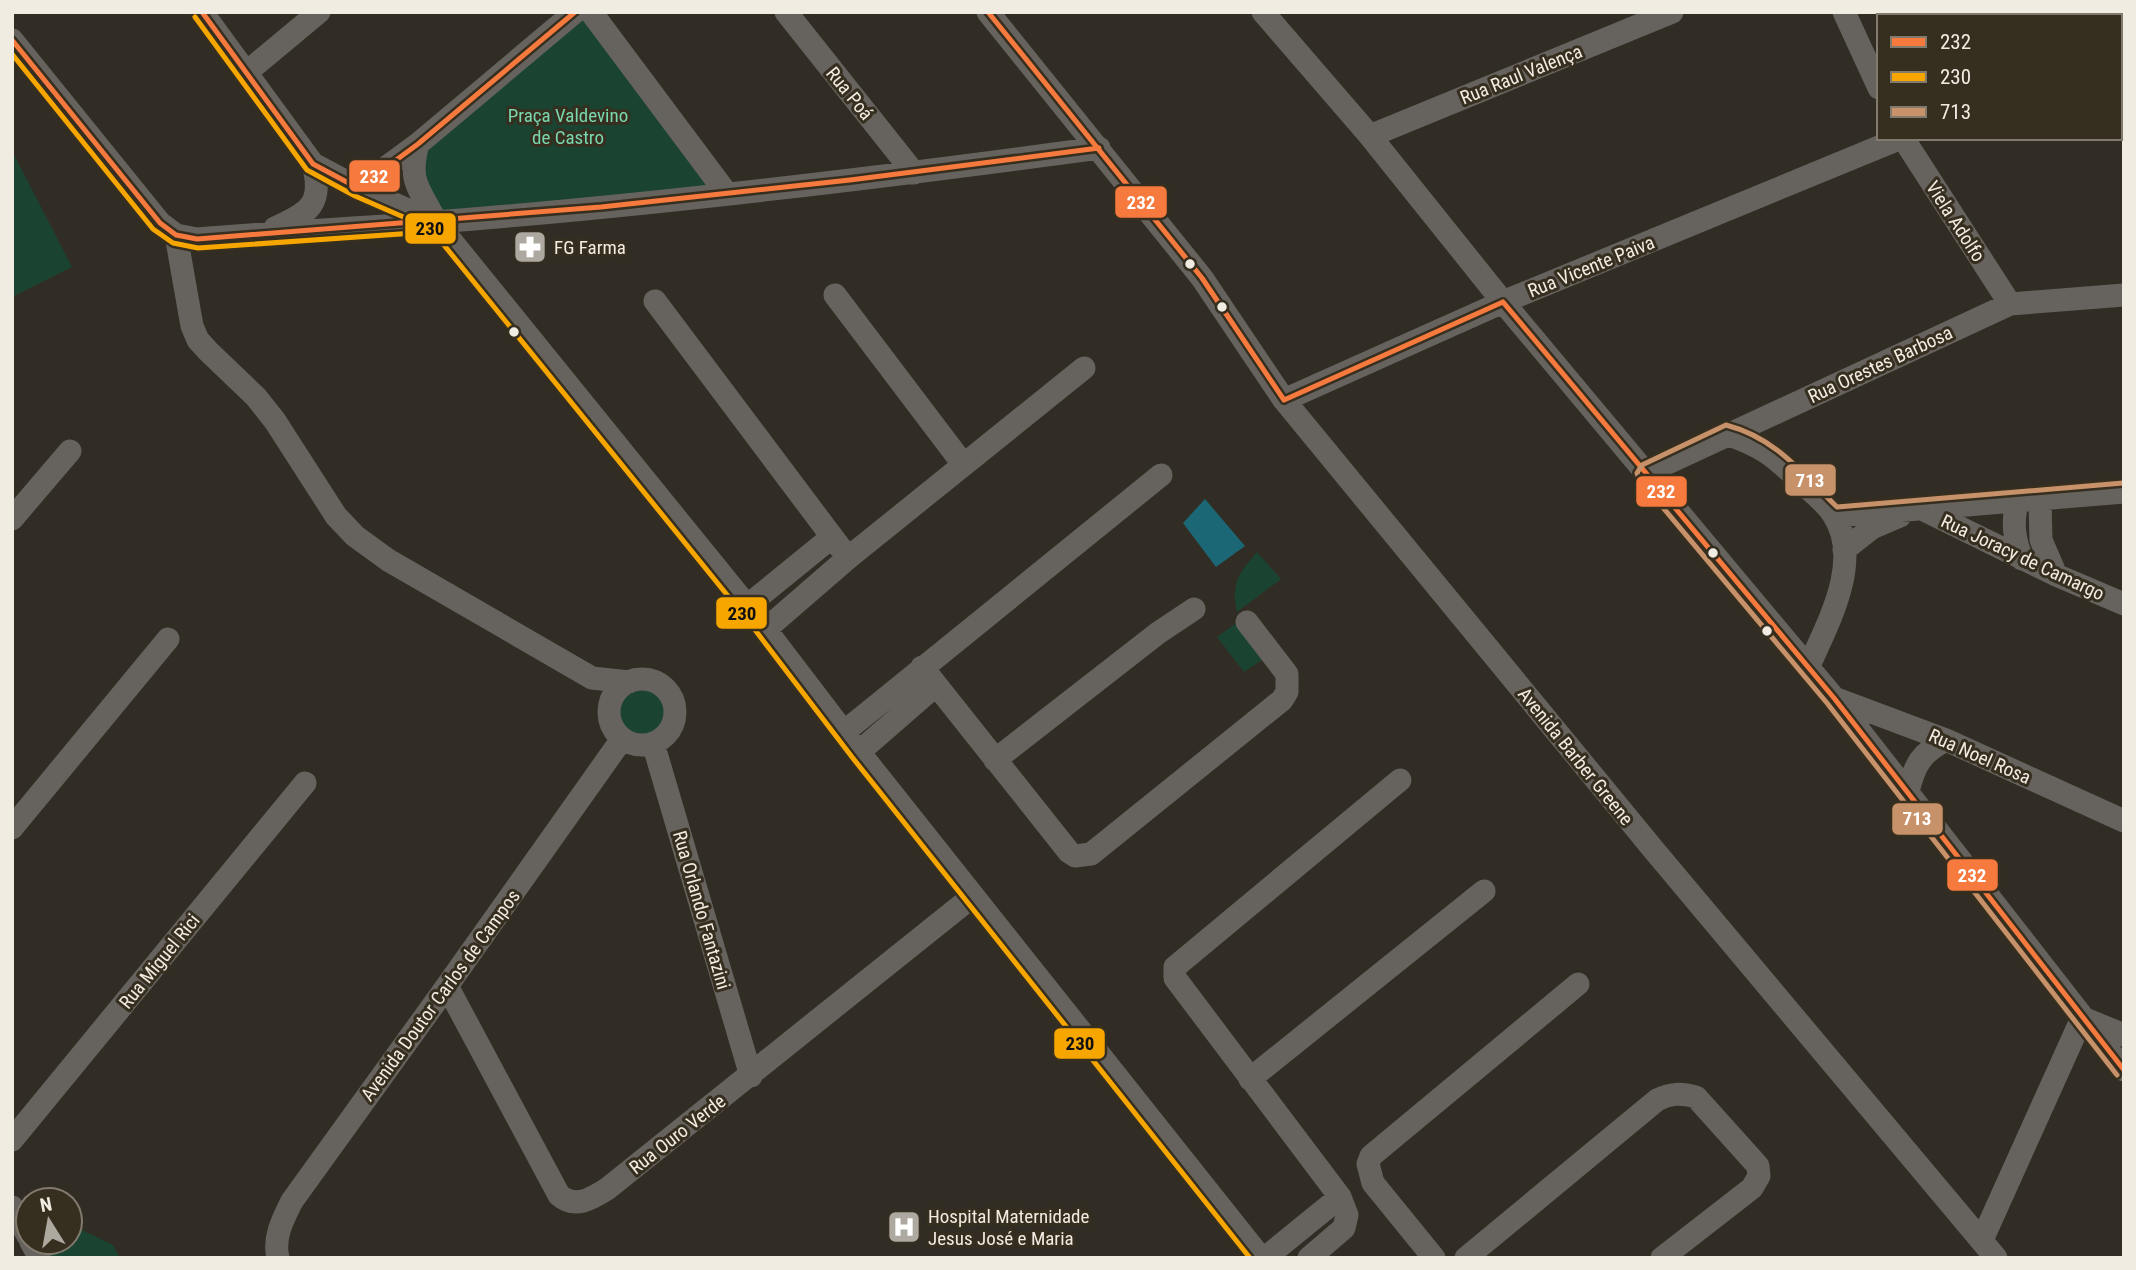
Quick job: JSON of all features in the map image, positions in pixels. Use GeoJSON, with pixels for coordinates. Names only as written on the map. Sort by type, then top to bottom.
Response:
{"type":"FeatureCollection","features":[{"type":"Feature","properties":{"kind":"street"},"geometry":{"type":"LineString","coordinates":[[202,12],[313,164],[318,181],[312,205],[303,215],[264,233]]}},
{"type":"Feature","properties":{"kind":"street"},"geometry":{"type":"LineString","coordinates":[[247,72],[319,12]]}},
{"type":"Feature","properties":{"kind":"street"},"geometry":{"type":"LineString","coordinates":[[358,188],[418,144],[575,12]]}},
{"type":"Feature","properties":{"kind":"street"},"geometry":{"type":"LineString","coordinates":[[591,12],[727,194]]}},
{"type":"Feature","properties":{"kind":"street","name":"Rua Poá"},"geometry":{"type":"LineString","coordinates":[[786,12],[914,173]]}},
{"type":"Feature","properties":{"kind":"street","name":"Avenida Barber Greene"},"geometry":{"type":"LineString","coordinates":[[988,12],[1202,278],[1284,400],[1653,849],[1989,1249]]}},
{"type":"Feature","properties":{"kind":"street"},"geometry":{"type":"LineString","coordinates":[[1263,12],[1370,136],[1503,302],[1834,698],[2124,1070]]}},
{"type":"Feature","properties":{"kind":"street","name":"Rua Raul Valença"},"geometry":{"type":"LineString","coordinates":[[1370,136],[1672,12]]}},
{"type":"Feature","properties":{"kind":"street"},"geometry":{"type":"LineString","coordinates":[[1844,12],[1877,84]]}},
{"type":"Feature","properties":{"kind":"street"},"geometry":{"type":"LineString","coordinates":[[12,40],[160,223],[176,235],[197,239],[436,222],[727,194],[914,173],[1099,148]]}},
{"type":"Feature","properties":{"kind":"street","name":"Rua Vicente Paiva"},"geometry":{"type":"LineString","coordinates":[[1284,400],[1503,302],[1897,140]]}},
{"type":"Feature","properties":{"kind":"street","name":"Viela Adolfo"},"geometry":{"type":"LineString","coordinates":[[1903,140],[2010,304]]}},
{"type":"Feature","properties":{"kind":"street"},"geometry":{"type":"LineString","coordinates":[[418,144],[413,175],[436,222],[747,606],[859,752],[1263,1258],[1340,1197]]}},
{"type":"Feature","properties":{"kind":"street"},"geometry":{"type":"LineString","coordinates":[[313,164],[358,188],[436,222]]}},
{"type":"Feature","properties":{"kind":"street"},"geometry":{"type":"LineString","coordinates":[[176,235],[192,326],[198,340],[256,397],[275,421],[336,516],[355,536],[388,560],[592,678],[629,682]]}},
{"type":"Feature","properties":{"kind":"street"},"geometry":{"type":"LineString","coordinates":[[835,295],[963,464]]}},
{"type":"Feature","properties":{"kind":"street","name":"Rua Orestes Barbosa"},"geometry":{"type":"LineString","coordinates":[[1646,473],[2010,304],[2124,295]]}},
{"type":"Feature","properties":{"kind":"street"},"geometry":{"type":"LineString","coordinates":[[655,301],[848,558]]}},
{"type":"Feature","properties":{"kind":"street"},"geometry":{"type":"LineString","coordinates":[[765,629],[848,558],[1084,368]]}},
{"type":"Feature","properties":{"kind":"street"},"geometry":{"type":"LineString","coordinates":[[1771,454],[1772,439],[1779,423],[1818,393]]}},
{"type":"Feature","properties":{"kind":"street"},"geometry":{"type":"LineString","coordinates":[[1726,434],[1751,442],[1771,454],[1834,516],[1844,550],[1844,570],[1838,598],[1808,668]]}},
{"type":"Feature","properties":{"kind":"street"},"geometry":{"type":"LineString","coordinates":[[12,519],[71,451]]}},
{"type":"Feature","properties":{"kind":"street"},"geometry":{"type":"LineString","coordinates":[[859,752],[929,676],[1161,475]]}},
{"type":"Feature","properties":{"kind":"street"},"geometry":{"type":"LineString","coordinates":[[1834,516],[2124,492]]}},
{"type":"Feature","properties":{"kind":"street"},"geometry":{"type":"LineString","coordinates":[[2022,559],[2013,517],[2028,501]]}},
{"type":"Feature","properties":{"kind":"street"},"geometry":{"type":"LineString","coordinates":[[2028,501],[2056,575]]}},
{"type":"Feature","properties":{"kind":"street"},"geometry":{"type":"LineString","coordinates":[[1844,550],[1872,528],[1918,510]]}},
{"type":"Feature","properties":{"kind":"street","name":"Rua Joracy de Camargo"},"geometry":{"type":"LineString","coordinates":[[1918,510],[2124,604]]}},
{"type":"Feature","properties":{"kind":"street"},"geometry":{"type":"LineString","coordinates":[[747,606],[832,537]]}},
{"type":"Feature","properties":{"kind":"street"},"geometry":{"type":"LineString","coordinates":[[995,760],[1194,608]]}},
{"type":"Feature","properties":{"kind":"street"},"geometry":{"type":"LineString","coordinates":[[929,676],[1069,852],[1075,856],[1091,854],[1282,700],[1287,692],[1287,674],[1247,622]]}},
{"type":"Feature","properties":{"kind":"street"},"geometry":{"type":"LineString","coordinates":[[12,828],[168,639]]}},
{"type":"Feature","properties":{"kind":"street"},"geometry":{"type":"LineString","coordinates":[[844,733],[929,676]]}},
{"type":"Feature","properties":{"kind":"street"},"geometry":{"type":"LineString","coordinates":[[592,678],[609,718],[616,733],[632,744],[653,743],[662,738],[674,721],[673,701],[659,684],[639,679],[620,688],[613,697],[609,718]]}},
{"type":"Feature","properties":{"kind":"street","name":"Rua Noel Rosa"},"geometry":{"type":"LineString","coordinates":[[1834,698],[1947,740],[2124,821]]}},
{"type":"Feature","properties":{"kind":"street","name":"Avenida Doutor Carlos de Campos"},"geometry":{"type":"LineString","coordinates":[[278,1258],[276,1250],[279,1229],[292,1201],[622,739]]}},
{"type":"Feature","properties":{"kind":"street"},"geometry":{"type":"LineString","coordinates":[[1908,791],[1919,760],[1930,748],[1947,740]]}},
{"type":"Feature","properties":{"kind":"street","name":"Rua Orlando Fantazini"},"geometry":{"type":"LineString","coordinates":[[653,743],[751,1076]]}},
{"type":"Feature","properties":{"kind":"street"},"geometry":{"type":"LineString","coordinates":[[1309,1258],[1344,1228],[1347,1215],[1340,1197],[1175,978],[1175,967],[1400,780]]}},
{"type":"Feature","properties":{"kind":"street","name":"Rua Miguel Rici"},"geometry":{"type":"LineString","coordinates":[[12,1140],[305,783]]}},
{"type":"Feature","properties":{"kind":"street"},"geometry":{"type":"LineString","coordinates":[[1250,1079],[1484,891]]}},
{"type":"Feature","properties":{"kind":"street","name":"Rua Ouro Verde"},"geometry":{"type":"LineString","coordinates":[[447,986],[559,1195],[566,1202],[585,1201],[607,1189],[751,1076],[973,896]]}},
{"type":"Feature","properties":{"kind":"street"},"geometry":{"type":"LineString","coordinates":[[1434,1258],[1373,1183],[1368,1174],[1371,1156],[1578,984]]}},
{"type":"Feature","properties":{"kind":"street"},"geometry":{"type":"LineString","coordinates":[[1989,1249],[2082,1018]]}},
{"type":"Feature","properties":{"kind":"street"},"geometry":{"type":"LineString","coordinates":[[2082,1018],[2124,1035]]}},
{"type":"Feature","properties":{"kind":"street"},"geometry":{"type":"LineString","coordinates":[[1466,1258],[1657,1100],[1669,1094],[1682,1093],[1696,1097],[1758,1166],[1759,1176],[1752,1188],[1662,1258]]}},
{"type":"Feature","properties":{"kind":"green space","name":"Praça Valdevino de Castro"},"geometry":{"type":"Polygon","coordinates":[[[584,15],[710,190],[442,217],[425,188],[423,150],[584,15]]]}},
{"type":"Feature","properties":{"kind":"green space"},"geometry":{"type":"Polygon","coordinates":[[[12,151],[72,267],[12,297],[12,151]]]}},
{"type":"Feature","properties":{"kind":"green space"},"geometry":{"type":"Polygon","coordinates":[[[1257,552],[1281,579],[1237,612],[1235,593],[1238,579],[1257,552]]]}},
{"type":"Feature","properties":{"kind":"green space"},"geometry":{"type":"Polygon","coordinates":[[[1235,624],[1262,660],[1244,672],[1217,637],[1235,624]]]}},
{"type":"Feature","properties":{"kind":"green space"},"geometry":{"type":"Polygon","coordinates":[[[642,683],[658,688],[666,696],[671,712],[666,728],[658,736],[642,741],[626,736],[618,728],[613,712],[618,696],[626,688],[642,683]]]}},
{"type":"Feature","properties":{"kind":"green space"},"geometry":{"type":"Polygon","coordinates":[[[84,1231],[113,1245],[120,1258],[41,1258],[84,1256],[84,1231]]]}},
{"type":"Feature","properties":{"kind":"water"},"geometry":{"type":"Polygon","coordinates":[[[1205,499],[1245,546],[1216,567],[1183,523],[1205,499]]]}},
{"type":"Feature","properties":{"kind":"transit line","name":"232"},"geometry":{"type":"LineString","coordinates":[[202,12],[313,164],[358,188],[418,144],[575,12]]}},
{"type":"Feature","properties":{"kind":"transit line","name":"232"},"geometry":{"type":"LineString","coordinates":[[988,12],[1202,278],[1284,400]]}},
{"type":"Feature","properties":{"kind":"transit line","name":"230"},"geometry":{"type":"LineString","coordinates":[[195,17],[307,170],[355,196],[431,229],[749,622],[852,757],[1250,1258]]}},
{"type":"Feature","properties":{"kind":"transit line","name":"232"},"geometry":{"type":"LineString","coordinates":[[12,40],[160,223],[176,235],[197,239],[601,207],[850,180],[1099,148]]}},
{"type":"Feature","properties":{"kind":"transit line","name":"230"},"geometry":{"type":"LineString","coordinates":[[12,54],[153,229],[173,243],[198,248],[429,232]]}},
{"type":"Feature","properties":{"kind":"transit line","name":"232"},"geometry":{"type":"LineString","coordinates":[[1503,302],[1834,698],[2124,1070]]}},
{"type":"Feature","properties":{"kind":"transit line","name":"232"},"geometry":{"type":"LineString","coordinates":[[1284,400],[1503,302]]}},
{"type":"Feature","properties":{"kind":"transit line","name":"713"},"geometry":{"type":"LineString","coordinates":[[2117,1075],[1827,703],[1639,479],[1637,473],[1642,465],[1726,425],[1744,431],[1774,448],[1837,507],[2123,483]]}},
{"type":"Feature","properties":{"kind":"place","name":"FG Farma"},"geometry":{"type":"Point","coordinates":[530,247]}},
{"type":"Feature","properties":{"kind":"place","name":"Hospital Maternidade Jesus José e Maria"},"geometry":{"type":"Point","coordinates":[904,1227]}}]}
